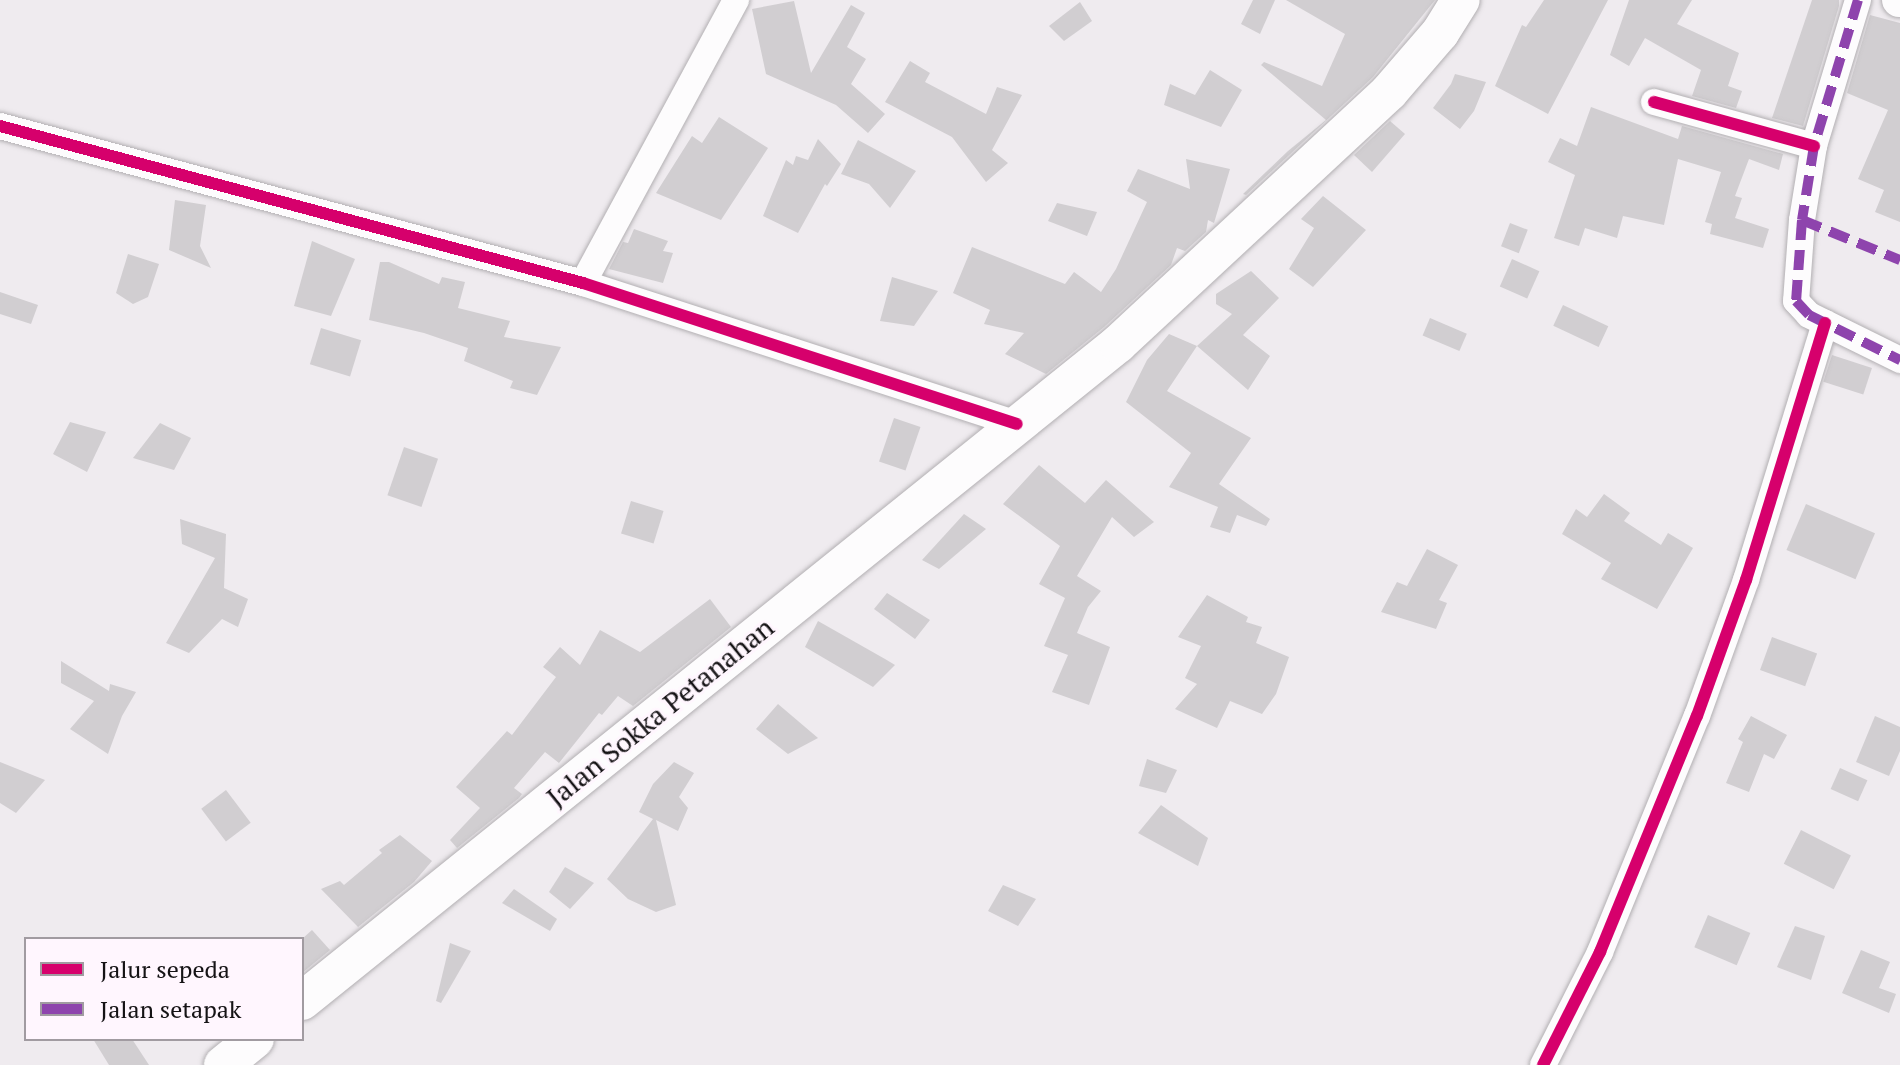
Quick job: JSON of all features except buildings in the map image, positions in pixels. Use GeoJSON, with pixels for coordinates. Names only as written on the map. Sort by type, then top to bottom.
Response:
{"type":"FeatureCollection","features":[{"type":"Feature","properties":{"kind":"main road","name":"Jalan Sokka Petanahan"},"geometry":{"type":"LineString","coordinates":[[304,999],[1118,344],[1291,185],[1416,63],[1461,0]]}},
{"type":"Feature","properties":{"kind":"main road"},"geometry":{"type":"LineString","coordinates":[[223,1065],[253,1041]]}},
{"type":"Feature","properties":{"kind":"street"},"geometry":{"type":"LineString","coordinates":[[583,283],[736,0]]}},
{"type":"Feature","properties":{"kind":"street"},"geometry":{"type":"LineString","coordinates":[[1858,0],[1814,146],[1795,287],[1801,309],[1900,360]]}},
{"type":"Feature","properties":{"kind":"street"},"geometry":{"type":"LineString","coordinates":[[1654,102],[1814,146]]}},
{"type":"Feature","properties":{"kind":"street"},"geometry":{"type":"LineString","coordinates":[[0,126],[583,283],[1017,424]]}},
{"type":"Feature","properties":{"kind":"street"},"geometry":{"type":"LineString","coordinates":[[1543,1065],[1600,952],[1697,716],[1746,580],[1825,323]]}},
{"type":"Feature","properties":{"kind":"marked path"},"geometry":{"type":"LineString","coordinates":[[1858,0],[1814,146],[1802,220],[1796,301],[1809,315],[1900,360]]}},
{"type":"Feature","properties":{"kind":"marked path"},"geometry":{"type":"LineString","coordinates":[[1802,220],[1900,260]]}},
{"type":"Feature","properties":{"kind":"cycle path"},"geometry":{"type":"LineString","coordinates":[[1654,102],[1814,146]]}},
{"type":"Feature","properties":{"kind":"cycle path"},"geometry":{"type":"LineString","coordinates":[[0,126],[583,283],[1017,424]]}},
{"type":"Feature","properties":{"kind":"cycle path"},"geometry":{"type":"LineString","coordinates":[[1543,1065],[1600,952],[1697,716],[1746,580],[1825,323]]}}]}
